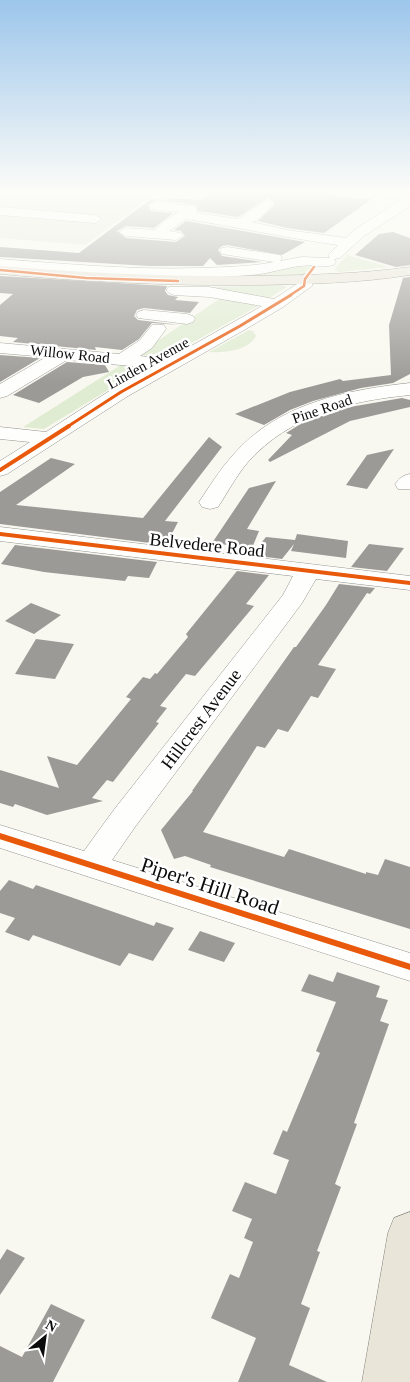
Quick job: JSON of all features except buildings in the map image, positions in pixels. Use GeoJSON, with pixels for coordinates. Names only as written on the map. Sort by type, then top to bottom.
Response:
{"type":"FeatureCollection","features":[{"type":"Feature","properties":{"kind":"main road"},"geometry":{"type":"LineString","coordinates":[[0,270],[128,280],[313,279],[408,272]]}},
{"type":"Feature","properties":{"kind":"main road"},"geometry":{"type":"LineString","coordinates":[[386,1382],[410,1233]]}},
{"type":"Feature","properties":{"kind":"street"},"geometry":{"type":"LineString","coordinates":[[260,255],[329,262]]}},
{"type":"Feature","properties":{"kind":"street"},"geometry":{"type":"LineString","coordinates":[[0,263],[107,271],[212,273],[263,270],[303,255]]}},
{"type":"Feature","properties":{"kind":"street","name":"Linden Avenue"},"geometry":{"type":"LineString","coordinates":[[0,470],[121,392],[277,304],[319,274],[335,255]]}},
{"type":"Feature","properties":{"kind":"street"},"geometry":{"type":"LineString","coordinates":[[0,279],[95,287],[226,294],[277,304]]}},
{"type":"Feature","properties":{"kind":"street"},"geometry":{"type":"LineString","coordinates":[[123,360],[146,344],[190,291]]}},
{"type":"Feature","properties":{"kind":"street"},"geometry":{"type":"LineString","coordinates":[[144,315],[162,323],[188,319]]}},
{"type":"Feature","properties":{"kind":"street","name":"Willow Road"},"geometry":{"type":"LineString","coordinates":[[0,348],[170,364]]}},
{"type":"Feature","properties":{"kind":"street"},"geometry":{"type":"LineString","coordinates":[[0,392],[64,354]]}},
{"type":"Feature","properties":{"kind":"street","name":"Pine Road"},"geometry":{"type":"LineString","coordinates":[[210,502],[241,459],[278,425],[298,415],[346,399],[371,393],[410,389]]}},
{"type":"Feature","properties":{"kind":"street"},"geometry":{"type":"LineString","coordinates":[[0,433],[48,438]]}},
{"type":"Feature","properties":{"kind":"street","name":"Belvedere Road"},"geometry":{"type":"LineString","coordinates":[[0,534],[410,583]]}},
{"type":"Feature","properties":{"kind":"street","name":"Hillcrest Avenue"},"geometry":{"type":"LineString","coordinates":[[91,866],[130,811],[293,598],[304,580],[306,570]]}},
{"type":"Feature","properties":{"kind":"street","name":"Piper's Hill Road"},"geometry":{"type":"LineString","coordinates":[[0,836],[410,967]]}},
{"type":"Feature","properties":{"kind":"green space"},"geometry":{"type":"Polygon","coordinates":[[[347,255],[389,267],[340,272],[334,270],[347,255]]]}},
{"type":"Feature","properties":{"kind":"green space"},"geometry":{"type":"Polygon","coordinates":[[[303,262],[315,263],[304,274],[283,277],[121,277],[0,268],[0,265],[122,274],[205,275],[257,272],[303,262]]]}},
{"type":"Feature","properties":{"kind":"green space"},"geometry":{"type":"Polygon","coordinates":[[[118,285],[213,287],[281,285],[287,287],[268,299],[194,289],[123,287],[118,285]]]}},
{"type":"Feature","properties":{"kind":"green space"},"geometry":{"type":"Polygon","coordinates":[[[222,297],[260,305],[170,355],[163,357],[137,355],[222,297]]]}},
{"type":"Feature","properties":{"kind":"green space"},"geometry":{"type":"Polygon","coordinates":[[[249,330],[253,331],[256,336],[242,348],[222,352],[209,352],[249,330]]]}},
{"type":"Feature","properties":{"kind":"green space"},"geometry":{"type":"Polygon","coordinates":[[[121,365],[146,367],[44,429],[23,427],[121,365]]]}},
{"type":"Feature","properties":{"kind":"cycle path"},"geometry":{"type":"LineString","coordinates":[[0,470],[121,392],[277,304],[304,286],[305,279],[314,267]]}},
{"type":"Feature","properties":{"kind":"cycle path"},"geometry":{"type":"LineString","coordinates":[[0,270],[86,278],[178,281]]}},
{"type":"Feature","properties":{"kind":"cycle path"},"geometry":{"type":"LineString","coordinates":[[0,534],[410,583]]}},
{"type":"Feature","properties":{"kind":"cycle path"},"geometry":{"type":"LineString","coordinates":[[0,836],[410,967]]}}]}
